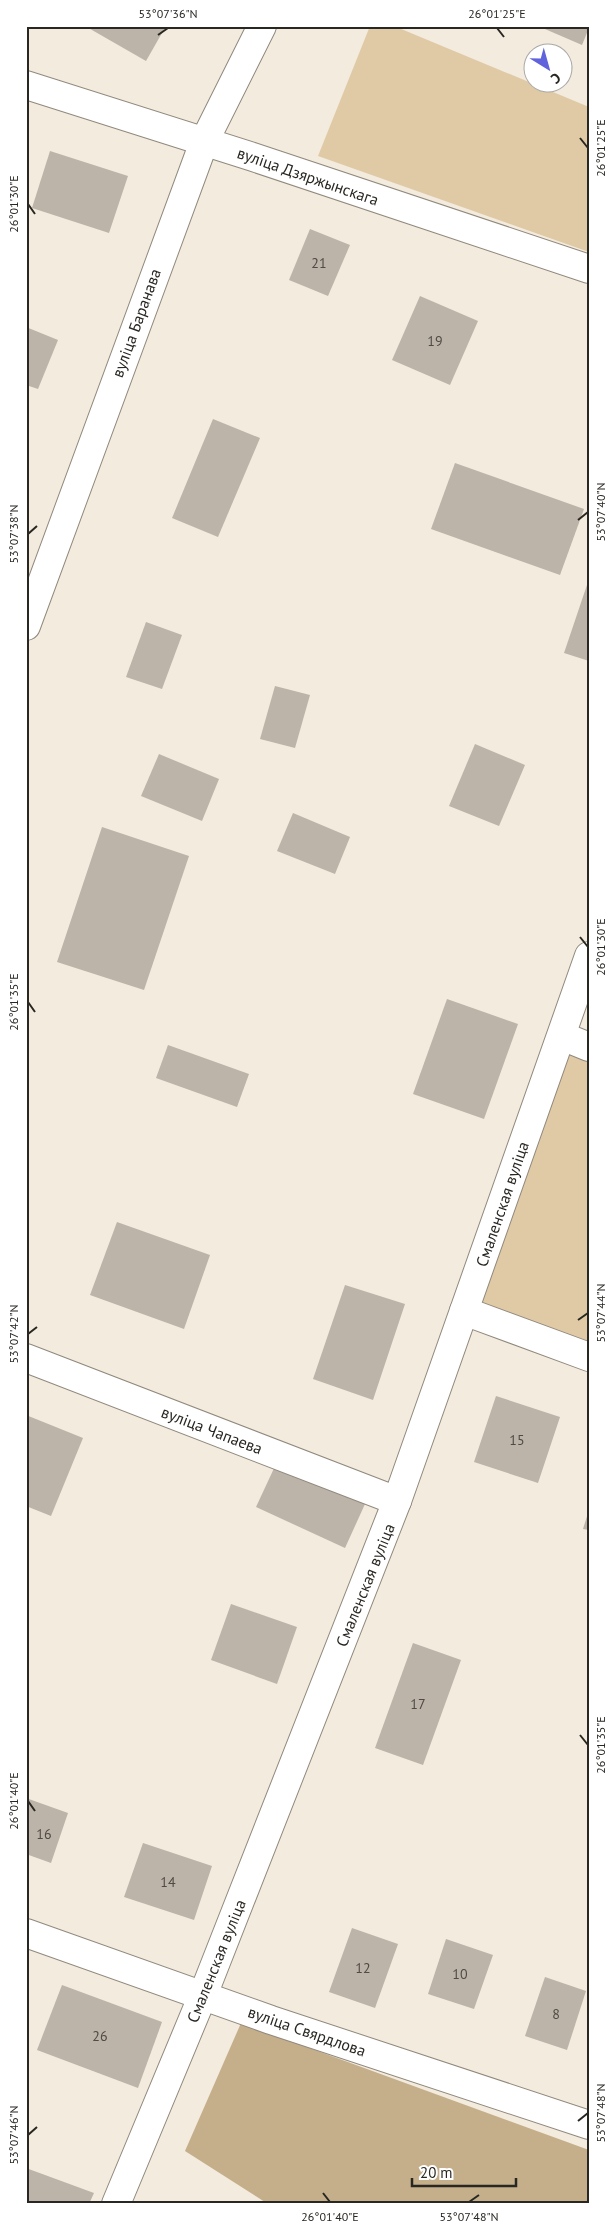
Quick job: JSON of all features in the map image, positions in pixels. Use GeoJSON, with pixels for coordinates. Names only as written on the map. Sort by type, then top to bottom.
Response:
{"type":"FeatureCollection","features":[{"type":"Feature","properties":{"kind":"street","name":"вуліца Баранава"},"geometry":{"type":"LineString","coordinates":[[26,626],[204,142],[262,26]]}},
{"type":"Feature","properties":{"kind":"street","name":"вуліца Дзяржынскага"},"geometry":{"type":"LineString","coordinates":[[26,85],[589,269]]}},
{"type":"Feature","properties":{"kind":"street","name":"Смаленская вуліца"},"geometry":{"type":"LineString","coordinates":[[116,2204],[203,1995],[398,1501],[589,956]]}},
{"type":"Feature","properties":{"kind":"street"},"geometry":{"type":"LineString","coordinates":[[562,1036],[589,1047]]}},
{"type":"Feature","properties":{"kind":"street"},"geometry":{"type":"LineString","coordinates":[[464,1311],[589,1357]]}},
{"type":"Feature","properties":{"kind":"street","name":"вуліца Чапаева"},"geometry":{"type":"LineString","coordinates":[[26,1358],[398,1501]]}},
{"type":"Feature","properties":{"kind":"street","name":"вуліца Свярдлова"},"geometry":{"type":"LineString","coordinates":[[26,1933],[203,1995],[589,2125]]}},
{"type":"Feature","properties":{"kind":"shaded area"},"geometry":{"type":"Polygon","coordinates":[[[370,26],[394,26],[522,79],[522,92],[553,92],[589,107],[589,252],[318,156],[370,26]]]}},
{"type":"Feature","properties":{"kind":"shaded area"},"geometry":{"type":"Polygon","coordinates":[[[567,1047],[589,1055],[589,1350],[473,1308],[567,1047]]]}},
{"type":"Feature","properties":{"kind":"shaded area"},"geometry":{"type":"Polygon","coordinates":[[[241,2023],[589,2150],[589,2204],[268,2204],[185,2151],[241,2023]]]}},
{"type":"Feature","properties":{"kind":"building"},"geometry":{"type":"Polygon","coordinates":[[[85,26],[166,26],[146,61],[85,26]]]}},
{"type":"Feature","properties":{"kind":"building"},"geometry":{"type":"Polygon","coordinates":[[[538,26],[589,26],[589,28],[582,45],[538,26]]]}},
{"type":"Feature","properties":{"kind":"building"},"geometry":{"type":"Polygon","coordinates":[[[50,151],[128,176],[109,233],[32,208],[50,151]]]}},
{"type":"Feature","properties":{"kind":"building"},"geometry":{"type":"Polygon","coordinates":[[[310,229],[350,245],[328,296],[289,280],[310,229]]]}},
{"type":"Feature","properties":{"kind":"building"},"geometry":{"type":"Polygon","coordinates":[[[420,296],[478,321],[450,385],[392,360],[420,296]]]}},
{"type":"Feature","properties":{"kind":"building"},"geometry":{"type":"Polygon","coordinates":[[[26,327],[58,340],[38,389],[26,385],[26,327]]]}},
{"type":"Feature","properties":{"kind":"building"},"geometry":{"type":"Polygon","coordinates":[[[213,419],[260,438],[218,537],[172,518],[213,419]]]}},
{"type":"Feature","properties":{"kind":"building"},"geometry":{"type":"Polygon","coordinates":[[[455,463],[584,509],[560,575],[431,529],[455,463]]]}},
{"type":"Feature","properties":{"kind":"building"},"geometry":{"type":"Polygon","coordinates":[[[589,579],[589,661],[564,653],[589,579]]]}},
{"type":"Feature","properties":{"kind":"building"},"geometry":{"type":"Polygon","coordinates":[[[146,622],[182,635],[162,689],[126,677],[146,622]]]}},
{"type":"Feature","properties":{"kind":"building"},"geometry":{"type":"Polygon","coordinates":[[[275,686],[310,695],[295,748],[260,739],[275,686]]]}},
{"type":"Feature","properties":{"kind":"building"},"geometry":{"type":"Polygon","coordinates":[[[475,744],[525,765],[499,826],[449,806],[475,744]]]}},
{"type":"Feature","properties":{"kind":"building"},"geometry":{"type":"Polygon","coordinates":[[[159,754],[219,779],[202,821],[141,796],[159,754]]]}},
{"type":"Feature","properties":{"kind":"building"},"geometry":{"type":"Polygon","coordinates":[[[293,813],[350,837],[335,874],[277,851],[293,813]]]}},
{"type":"Feature","properties":{"kind":"building"},"geometry":{"type":"Polygon","coordinates":[[[102,827],[189,856],[144,990],[57,962],[102,827]]]}},
{"type":"Feature","properties":{"kind":"building"},"geometry":{"type":"Polygon","coordinates":[[[447,999],[518,1024],[484,1119],[413,1094],[447,999]]]}},
{"type":"Feature","properties":{"kind":"building"},"geometry":{"type":"Polygon","coordinates":[[[168,1045],[249,1074],[237,1107],[156,1078],[168,1045]]]}},
{"type":"Feature","properties":{"kind":"building"},"geometry":{"type":"Polygon","coordinates":[[[117,1222],[210,1255],[184,1329],[90,1295],[117,1222]]]}},
{"type":"Feature","properties":{"kind":"building"},"geometry":{"type":"Polygon","coordinates":[[[345,1285],[405,1304],[373,1400],[313,1379],[345,1285]]]}},
{"type":"Feature","properties":{"kind":"building"},"geometry":{"type":"Polygon","coordinates":[[[496,1396],[560,1417],[538,1483],[474,1462],[496,1396]]]}},
{"type":"Feature","properties":{"kind":"building"},"geometry":{"type":"Polygon","coordinates":[[[26,1415],[83,1438],[51,1516],[26,1506],[26,1415]]]}},
{"type":"Feature","properties":{"kind":"building"},"geometry":{"type":"Polygon","coordinates":[[[276,1464],[365,1504],[345,1548],[256,1507],[276,1464]]]}},
{"type":"Feature","properties":{"kind":"building"},"geometry":{"type":"Polygon","coordinates":[[[589,1513],[589,1530],[583,1529],[589,1513]]]}},
{"type":"Feature","properties":{"kind":"building"},"geometry":{"type":"Polygon","coordinates":[[[231,1604],[297,1627],[277,1684],[211,1660],[231,1604]]]}},
{"type":"Feature","properties":{"kind":"building"},"geometry":{"type":"Polygon","coordinates":[[[413,1643],[461,1660],[423,1765],[375,1748],[413,1643]]]}},
{"type":"Feature","properties":{"kind":"building"},"geometry":{"type":"Polygon","coordinates":[[[26,1798],[68,1813],[51,1863],[26,1854],[26,1798]]]}},
{"type":"Feature","properties":{"kind":"building"},"geometry":{"type":"Polygon","coordinates":[[[143,1843],[212,1866],[194,1920],[124,1897],[143,1843]]]}},
{"type":"Feature","properties":{"kind":"building"},"geometry":{"type":"Polygon","coordinates":[[[352,1928],[398,1944],[375,2008],[329,1992],[352,1928]]]}},
{"type":"Feature","properties":{"kind":"building"},"geometry":{"type":"Polygon","coordinates":[[[446,1939],[493,1955],[474,2009],[428,1994],[446,1939]]]}},
{"type":"Feature","properties":{"kind":"building"},"geometry":{"type":"Polygon","coordinates":[[[545,1977],[586,1991],[567,2050],[525,2036],[545,1977]]]}},
{"type":"Feature","properties":{"kind":"building"},"geometry":{"type":"Polygon","coordinates":[[[62,1985],[162,2022],[138,2088],[37,2050],[62,1985]]]}},
{"type":"Feature","properties":{"kind":"building"},"geometry":{"type":"Polygon","coordinates":[[[26,2168],[94,2193],[89,2204],[26,2204],[26,2168]]]}}]}
